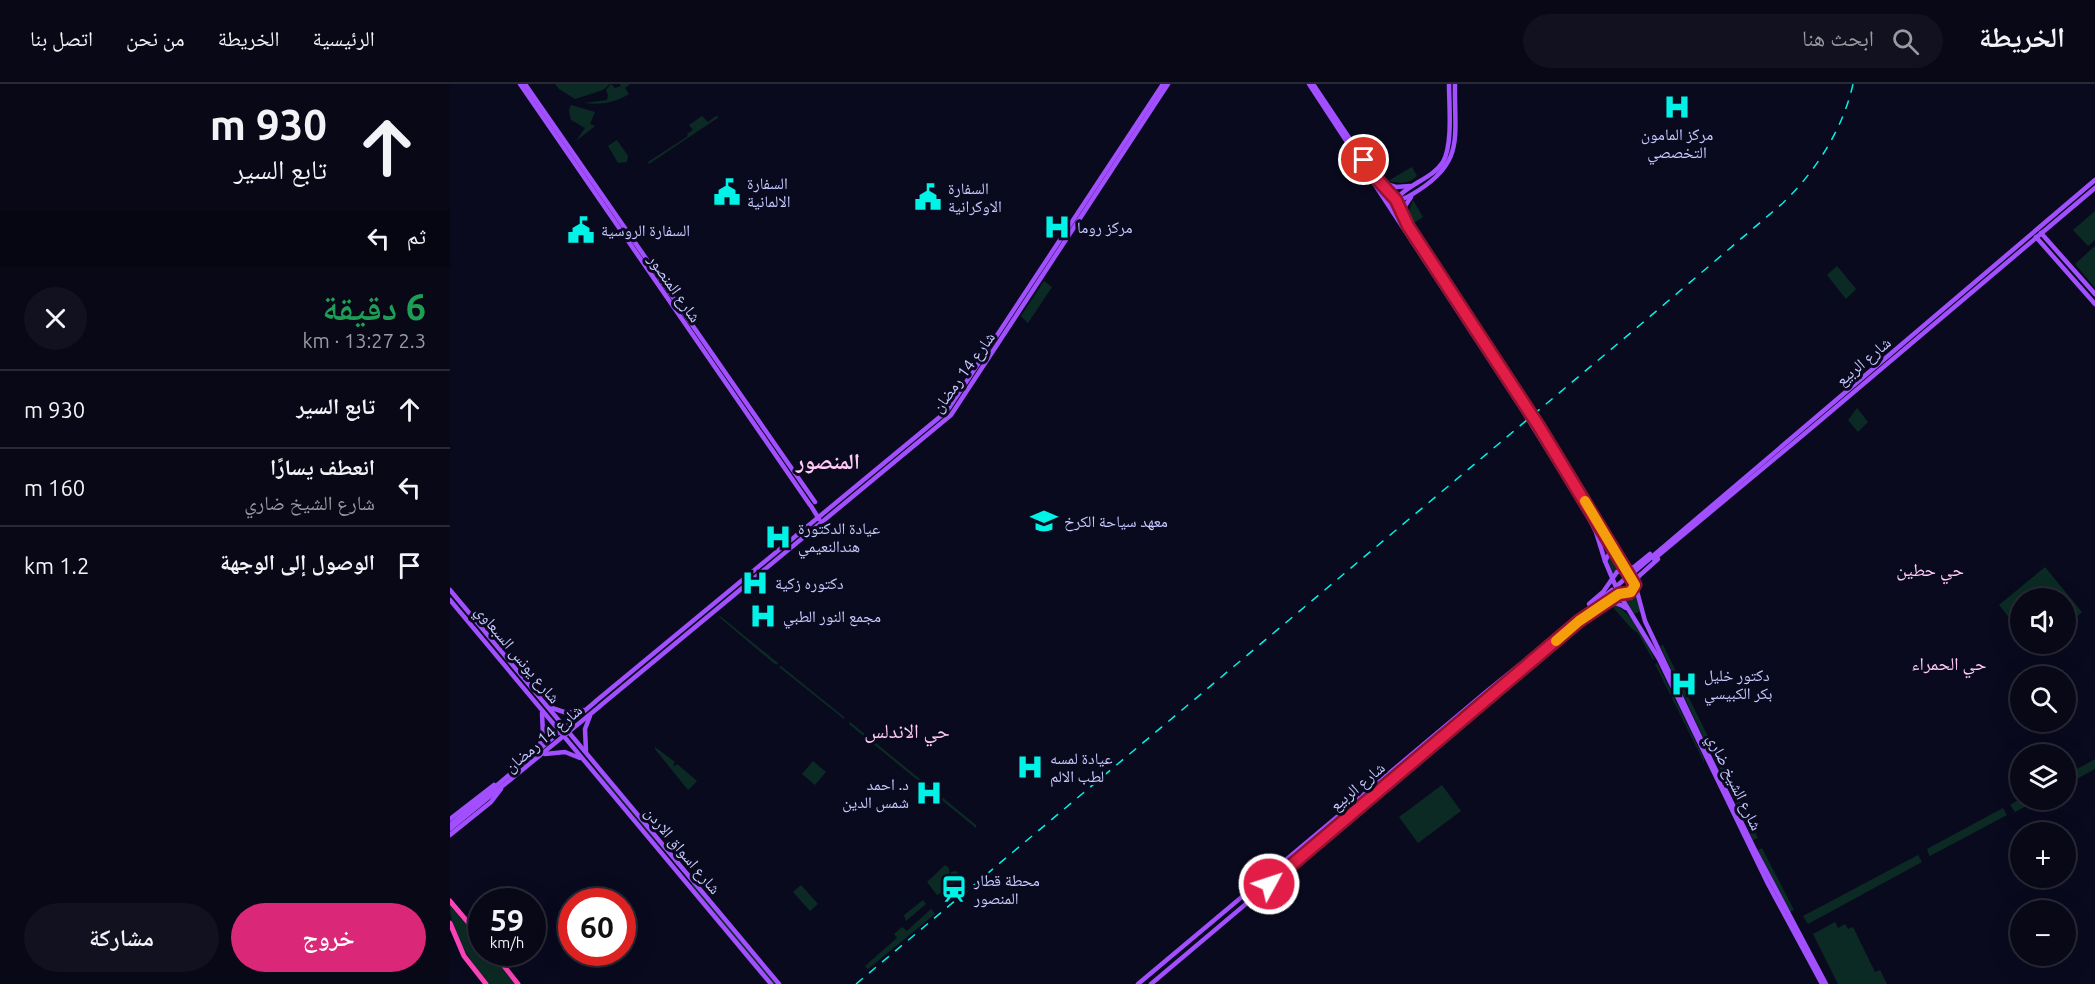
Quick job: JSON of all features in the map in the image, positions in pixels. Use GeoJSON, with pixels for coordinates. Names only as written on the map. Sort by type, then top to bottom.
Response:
{"type":"FeatureCollection","features":[{"type":"Feature","properties":{"kind":"highway"},"geometry":{"type":"LineString","coordinates":[[450,902],[468,923]]}},
{"type":"Feature","properties":{"kind":"highway"},"geometry":{"type":"LineString","coordinates":[[450,923],[464,956],[486,984]]}},
{"type":"Feature","properties":{"kind":"highway"},"geometry":{"type":"LineString","coordinates":[[504,966],[518,984]]}},
{"type":"Feature","properties":{"kind":"main road","name":"شارع المنصور"},"geometry":{"type":"LineString","coordinates":[[520,84],[824,520]]}},
{"type":"Feature","properties":{"kind":"main road","name":"شارع المنصور"},"geometry":{"type":"LineString","coordinates":[[525,84],[813,504]]}},
{"type":"Feature","properties":{"kind":"main road","name":"شارع 14 رمضان"},"geometry":{"type":"LineString","coordinates":[[598,704],[820,514],[949,408],[1162,84]]}},
{"type":"Feature","properties":{"kind":"main road","name":"شارع 14 رمضان"},"geometry":{"type":"LineString","coordinates":[[487,796],[540,752],[559,732],[598,704],[951,415],[1168,84]]}},
{"type":"Feature","properties":{"kind":"main road"},"geometry":{"type":"LineString","coordinates":[[1311,84],[1378,181],[1396,200],[1404,219],[1544,434],[1635,585]]}},
{"type":"Feature","properties":{"kind":"main road"},"geometry":{"type":"LineString","coordinates":[[1311,84],[1563,473],[1596,532],[1619,594]]}},
{"type":"Feature","properties":{"kind":"main road"},"geometry":{"type":"LineString","coordinates":[[1393,213],[1393,207],[1399,195],[1437,169],[1447,152],[1449,84]]}},
{"type":"Feature","properties":{"kind":"main road"},"geometry":{"type":"LineString","coordinates":[[1378,188],[1389,199],[1401,201],[1441,174],[1454,148],[1455,84]]}},
{"type":"Feature","properties":{"kind":"main road","name":"شارع الربيع"},"geometry":{"type":"LineString","coordinates":[[1666,547],[2095,180]]}},
{"type":"Feature","properties":{"kind":"main road"},"geometry":{"type":"LineString","coordinates":[[1378,181],[1396,187],[1415,185]]}},
{"type":"Feature","properties":{"kind":"main road","name":"شارع الربيع"},"geometry":{"type":"LineString","coordinates":[[1634,573],[2095,188]]}},
{"type":"Feature","properties":{"kind":"main road"},"geometry":{"type":"LineString","coordinates":[[1404,219],[1405,206],[1413,194]]}},
{"type":"Feature","properties":{"kind":"main road"},"geometry":{"type":"LineString","coordinates":[[2041,233],[2095,294]]}},
{"type":"Feature","properties":{"kind":"main road"},"geometry":{"type":"LineString","coordinates":[[2036,237],[2095,304]]}},
{"type":"Feature","properties":{"kind":"main road"},"geometry":{"type":"LineString","coordinates":[[2052,255],[2057,250]]}},
{"type":"Feature","properties":{"kind":"main road"},"geometry":{"type":"LineString","coordinates":[[1602,531],[1609,527]]}},
{"type":"Feature","properties":{"kind":"main road"},"geometry":{"type":"LineString","coordinates":[[1601,549],[1608,546],[1608,541]]}},
{"type":"Feature","properties":{"kind":"main road"},"geometry":{"type":"LineString","coordinates":[[1578,619],[1603,592],[1617,572],[1634,567],[1666,547]]}},
{"type":"Feature","properties":{"kind":"main road"},"geometry":{"type":"LineString","coordinates":[[1578,619],[1619,594],[1629,593],[1639,576],[1666,547]]}},
{"type":"Feature","properties":{"kind":"main road"},"geometry":{"type":"LineString","coordinates":[[1605,561],[1610,554],[1617,554]]}},
{"type":"Feature","properties":{"kind":"main road"},"geometry":{"type":"LineString","coordinates":[[1620,584],[1628,578]]}},
{"type":"Feature","properties":{"kind":"main road","name":"شارع الشيخ ضاري"},"geometry":{"type":"LineString","coordinates":[[1635,585],[1644,617],[1754,848],[1824,984]]}},
{"type":"Feature","properties":{"kind":"main road","name":"شارع يونس السبعاوي"},"geometry":{"type":"LineString","coordinates":[[450,590],[568,732]]}},
{"type":"Feature","properties":{"kind":"main road","name":"شارع الربيع"},"geometry":{"type":"LineString","coordinates":[[1151,984],[1612,591]]}},
{"type":"Feature","properties":{"kind":"main road","name":"شارع الشيخ ضاري"},"geometry":{"type":"LineString","coordinates":[[1619,594],[1659,659],[1768,884],[1824,984]]}},
{"type":"Feature","properties":{"kind":"main road","name":"شارع يونس السبعاوي"},"geometry":{"type":"LineString","coordinates":[[450,600],[563,737]]}},
{"type":"Feature","properties":{"kind":"main road"},"geometry":{"type":"LineString","coordinates":[[1607,602],[1614,601],[1627,608]]}},
{"type":"Feature","properties":{"kind":"main road"},"geometry":{"type":"LineString","coordinates":[[1636,620],[1638,614],[1644,617]]}},
{"type":"Feature","properties":{"kind":"main road","name":"شارع الربيع"},"geometry":{"type":"LineString","coordinates":[[1140,984],[1461,713],[1578,619]]}},
{"type":"Feature","properties":{"kind":"main road"},"geometry":{"type":"LineString","coordinates":[[546,706],[567,713],[589,711],[584,746],[587,754]]}},
{"type":"Feature","properties":{"kind":"main road"},"geometry":{"type":"LineString","coordinates":[[541,710],[544,726],[540,752],[559,752],[581,759]]}},
{"type":"Feature","properties":{"kind":"main road","name":"شارع 14 رمضان"},"geometry":{"type":"LineString","coordinates":[[540,752],[563,737],[589,711]]}},
{"type":"Feature","properties":{"kind":"main road"},"geometry":{"type":"LineString","coordinates":[[1461,713],[1465,718]]}},
{"type":"Feature","properties":{"kind":"main road","name":"شارع اسواق الاردن"},"geometry":{"type":"LineString","coordinates":[[568,732],[771,984]]}},
{"type":"Feature","properties":{"kind":"main road","name":"شارع اسواق الاردن"},"geometry":{"type":"LineString","coordinates":[[563,737],[779,984]]}},
{"type":"Feature","properties":{"kind":"main road","name":"شارع 14 رمضان"},"geometry":{"type":"LineString","coordinates":[[450,819],[481,793],[501,785]]}},
{"type":"Feature","properties":{"kind":"main road","name":"شارع 14 رمضان"},"geometry":{"type":"LineString","coordinates":[[450,835],[491,802],[501,785]]}},
{"type":"Feature","properties":{"kind":"main road"},"geometry":{"type":"LineString","coordinates":[[450,825],[487,796]]}},
{"type":"Feature","properties":{"kind":"main road"},"geometry":{"type":"LineString","coordinates":[[450,829],[487,796]]}},
{"type":"Feature","properties":{"kind":"main road"},"geometry":{"type":"LineString","coordinates":[[1265,879],[1265,883],[1270,884]]}},
{"type":"Feature","properties":{"kind":"main road"},"geometry":{"type":"LineString","coordinates":[[1256,886],[1260,887],[1260,891]]}},
{"type":"Feature","properties":{"kind":"green space"},"geometry":{"type":"Polygon","coordinates":[[[555,84],[610,84],[603,90],[575,99],[555,84]]]}},
{"type":"Feature","properties":{"kind":"green space"},"geometry":{"type":"Polygon","coordinates":[[[611,84],[615,88],[621,86],[620,84],[630,84],[625,88],[629,94],[607,103],[584,103],[607,100],[606,90],[611,84]]]}},
{"type":"Feature","properties":{"kind":"green space"},"geometry":{"type":"Polygon","coordinates":[[[571,105],[595,112],[590,124],[595,126],[576,141],[585,128],[571,120],[569,110],[571,105]]]}},
{"type":"Feature","properties":{"kind":"green space"},"geometry":{"type":"Polygon","coordinates":[[[702,116],[708,122],[716,116],[719,117],[649,164],[648,162],[688,136],[687,134],[693,130],[689,125],[702,116]]]}},
{"type":"Feature","properties":{"kind":"green space"},"geometry":{"type":"Polygon","coordinates":[[[617,140],[628,156],[627,162],[618,163],[608,146],[617,140]]]}},
{"type":"Feature","properties":{"kind":"green space"},"geometry":{"type":"Polygon","coordinates":[[[1412,167],[1417,176],[1410,181],[1400,183],[1388,181],[1412,167]]]}},
{"type":"Feature","properties":{"kind":"green space"},"geometry":{"type":"Polygon","coordinates":[[[1413,200],[1423,217],[1411,225],[1409,211],[1413,200]]]}},
{"type":"Feature","properties":{"kind":"green space"},"geometry":{"type":"Polygon","coordinates":[[[2095,211],[2095,240],[2088,246],[2073,230],[2095,211]]]}},
{"type":"Feature","properties":{"kind":"green space"},"geometry":{"type":"Polygon","coordinates":[[[2095,246],[2095,288],[2075,264],[2095,246]]]}},
{"type":"Feature","properties":{"kind":"green space"},"geometry":{"type":"Polygon","coordinates":[[[1837,266],[1856,289],[1846,299],[1827,275],[1837,266]]]}},
{"type":"Feature","properties":{"kind":"green space"},"geometry":{"type":"Polygon","coordinates":[[[1044,281],[1052,287],[1028,323],[1021,316],[1044,281]]]}},
{"type":"Feature","properties":{"kind":"green space"},"geometry":{"type":"Polygon","coordinates":[[[1857,408],[1868,422],[1858,432],[1848,420],[1857,408]]]}},
{"type":"Feature","properties":{"kind":"green space"},"geometry":{"type":"Polygon","coordinates":[[[1613,556],[1617,557],[1624,567],[1611,574],[1608,560],[1613,556]]]}},
{"type":"Feature","properties":{"kind":"green space"},"geometry":{"type":"Polygon","coordinates":[[[2045,567],[2062,588],[2020,588],[2045,567]]]}},
{"type":"Feature","properties":{"kind":"green space"},"geometry":{"type":"Polygon","coordinates":[[[1635,591],[1641,611],[1634,614],[1623,597],[1630,596],[1635,591]]]}},
{"type":"Feature","properties":{"kind":"green space"},"geometry":{"type":"Polygon","coordinates":[[[2010,596],[2010,619],[1999,605],[2010,596]]]}},
{"type":"Feature","properties":{"kind":"green space"},"geometry":{"type":"Polygon","coordinates":[[[1610,604],[1617,606],[1631,618],[1648,645],[1654,660],[1638,633],[1610,604]]]}},
{"type":"Feature","properties":{"kind":"green space"},"geometry":{"type":"Polygon","coordinates":[[[2076,605],[2082,612],[2076,617],[2076,605]]]}},
{"type":"Feature","properties":{"kind":"green space"},"geometry":{"type":"Polygon","coordinates":[[[720,616],[778,663],[776,665],[720,616]]]}},
{"type":"Feature","properties":{"kind":"green space"},"geometry":{"type":"Polygon","coordinates":[[[1663,645],[1711,747],[1708,747],[1660,646],[1663,645]]]}},
{"type":"Feature","properties":{"kind":"green space"},"geometry":{"type":"Polygon","coordinates":[[[1657,663],[1704,759],[1704,762],[1655,664],[1657,663]]]}},
{"type":"Feature","properties":{"kind":"green space"},"geometry":{"type":"Polygon","coordinates":[[[781,666],[844,717],[844,719],[779,667],[781,666]]]}},
{"type":"Feature","properties":{"kind":"green space"},"geometry":{"type":"Polygon","coordinates":[[[850,722],[976,825],[976,828],[849,724],[850,722]]]}},
{"type":"Feature","properties":{"kind":"green space"},"geometry":{"type":"Polygon","coordinates":[[[655,747],[675,762],[673,765],[677,764],[697,781],[688,790],[655,749],[655,747]]]}},
{"type":"Feature","properties":{"kind":"green space"},"geometry":{"type":"Polygon","coordinates":[[[1715,755],[1717,755],[1758,838],[1753,840],[1715,755]]]}},
{"type":"Feature","properties":{"kind":"green space"},"geometry":{"type":"Polygon","coordinates":[[[2095,759],[2095,769],[2076,779],[2076,769],[2095,759]]]}},
{"type":"Feature","properties":{"kind":"green space"},"geometry":{"type":"Polygon","coordinates":[[[813,761],[826,772],[815,785],[802,774],[813,761]]]}},
{"type":"Feature","properties":{"kind":"green space"},"geometry":{"type":"Polygon","coordinates":[[[597,769],[664,849],[664,851],[601,777],[597,769]]]}},
{"type":"Feature","properties":{"kind":"green space"},"geometry":{"type":"Polygon","coordinates":[[[1442,785],[1461,811],[1418,843],[1399,817],[1442,785]]]}},
{"type":"Feature","properties":{"kind":"green space"},"geometry":{"type":"Polygon","coordinates":[[[2003,808],[2007,815],[1929,855],[1927,849],[2003,808]]]}},
{"type":"Feature","properties":{"kind":"green space"},"geometry":{"type":"Polygon","coordinates":[[[1762,848],[1794,910],[1790,912],[1758,850],[1762,848]]]}},
{"type":"Feature","properties":{"kind":"green space"},"geometry":{"type":"Polygon","coordinates":[[[1918,855],[1922,862],[1808,924],[1803,916],[1918,855]]]}},
{"type":"Feature","properties":{"kind":"green space"},"geometry":{"type":"Polygon","coordinates":[[[945,865],[949,868],[950,879],[951,872],[956,871],[966,883],[961,887],[956,882],[941,895],[940,893],[937,895],[927,882],[945,865]]]}},
{"type":"Feature","properties":{"kind":"green space"},"geometry":{"type":"Polygon","coordinates":[[[693,883],[777,984],[773,984],[691,885],[693,883]]]}},
{"type":"Feature","properties":{"kind":"green space"},"geometry":{"type":"Polygon","coordinates":[[[801,885],[818,904],[810,911],[793,892],[801,885]]]}},
{"type":"Feature","properties":{"kind":"green space"},"geometry":{"type":"Polygon","coordinates":[[[923,900],[926,904],[906,921],[904,915],[923,900]]]}},
{"type":"Feature","properties":{"kind":"green space"},"geometry":{"type":"Polygon","coordinates":[[[450,905],[468,927],[468,955],[458,937],[450,905]]]}},
{"type":"Feature","properties":{"kind":"green space"},"geometry":{"type":"Polygon","coordinates":[[[931,909],[935,914],[868,969],[865,966],[897,938],[894,934],[902,927],[907,931],[931,909]]]}},
{"type":"Feature","properties":{"kind":"green space"},"geometry":{"type":"Polygon","coordinates":[[[1835,922],[1838,928],[1845,924],[1848,929],[1853,927],[1875,972],[1880,970],[1887,984],[1838,984],[1813,934],[1835,922]]]}},
{"type":"Feature","properties":{"kind":"green space"},"geometry":{"type":"Polygon","coordinates":[[[476,966],[501,966],[516,984],[489,984],[476,966]]]}},
{"type":"Feature","properties":{"kind":"railway"},"geometry":{"type":"LineString","coordinates":[[856,984],[1783,203],[1795,191],[1827,148],[1842,117],[1853,84]]}},
{"type":"Feature","properties":{"kind":"slow traffic"},"geometry":{"type":"LineString","coordinates":[[1556,641],[1579,621],[1619,594],[1631,592],[1635,585],[1585,501]]}},
{"type":"Feature","properties":{"kind":"place","name":"مركز المامون التخصصي"},"geometry":{"type":"Point","coordinates":[1677,107]}},
{"type":"Feature","properties":{"kind":"place","name":"السفارة الالمانية"},"geometry":{"type":"Point","coordinates":[727,192]}},
{"type":"Feature","properties":{"kind":"place","name":"السفارة الاوكرانية"},"geometry":{"type":"Point","coordinates":[928,197]}},
{"type":"Feature","properties":{"kind":"place","name":"مركز روما"},"geometry":{"type":"Point","coordinates":[1057,227]}},
{"type":"Feature","properties":{"kind":"place","name":"السفارة الروسية"},"geometry":{"type":"Point","coordinates":[581,230]}},
{"type":"Feature","properties":{"kind":"place","name":"معهد سياحة الكرخ"},"geometry":{"type":"Point","coordinates":[1044,521]}},
{"type":"Feature","properties":{"kind":"place","name":"عيادة الدكتورة هندالنعيمي"},"geometry":{"type":"Point","coordinates":[778,537]}},
{"type":"Feature","properties":{"kind":"place","name":"دكتوره زكية"},"geometry":{"type":"Point","coordinates":[755,583]}},
{"type":"Feature","properties":{"kind":"place","name":"مجمع النور الطبي"},"geometry":{"type":"Point","coordinates":[763,616]}},
{"type":"Feature","properties":{"kind":"place","name":"دكتور خليل بكر الكبيسي"},"geometry":{"type":"Point","coordinates":[1684,684]}},
{"type":"Feature","properties":{"kind":"place","name":"عيادة لمسه لطب الالم"},"geometry":{"type":"Point","coordinates":[1030,767]}},
{"type":"Feature","properties":{"kind":"place","name":"د. احمد شمس الدين"},"geometry":{"type":"Point","coordinates":[929,793]}},
{"type":"Feature","properties":{"kind":"place","name":"محطة قطار المنصور"},"geometry":{"type":"Point","coordinates":[954,889]}},
{"type":"Feature","properties":{"kind":"district","name":"المنصور"},"geometry":{"type":"Point","coordinates":[828,461]}},
{"type":"Feature","properties":{"kind":"district","name":"حي حطين"},"geometry":{"type":"Point","coordinates":[1930,570]}},
{"type":"Feature","properties":{"kind":"district","name":"حي الحمراء"},"geometry":{"type":"Point","coordinates":[1949,664]}},
{"type":"Feature","properties":{"kind":"district","name":"حي الاندلس"},"geometry":{"type":"Point","coordinates":[907,731]}},
{"type":"Feature","properties":{"kind":"route"},"geometry":{"type":"LineString","coordinates":[[1269,884],[1579,621],[1619,594],[1629,593],[1635,585],[1538,425],[1408,226],[1396,200],[1376,178],[1364,160]]}}]}
